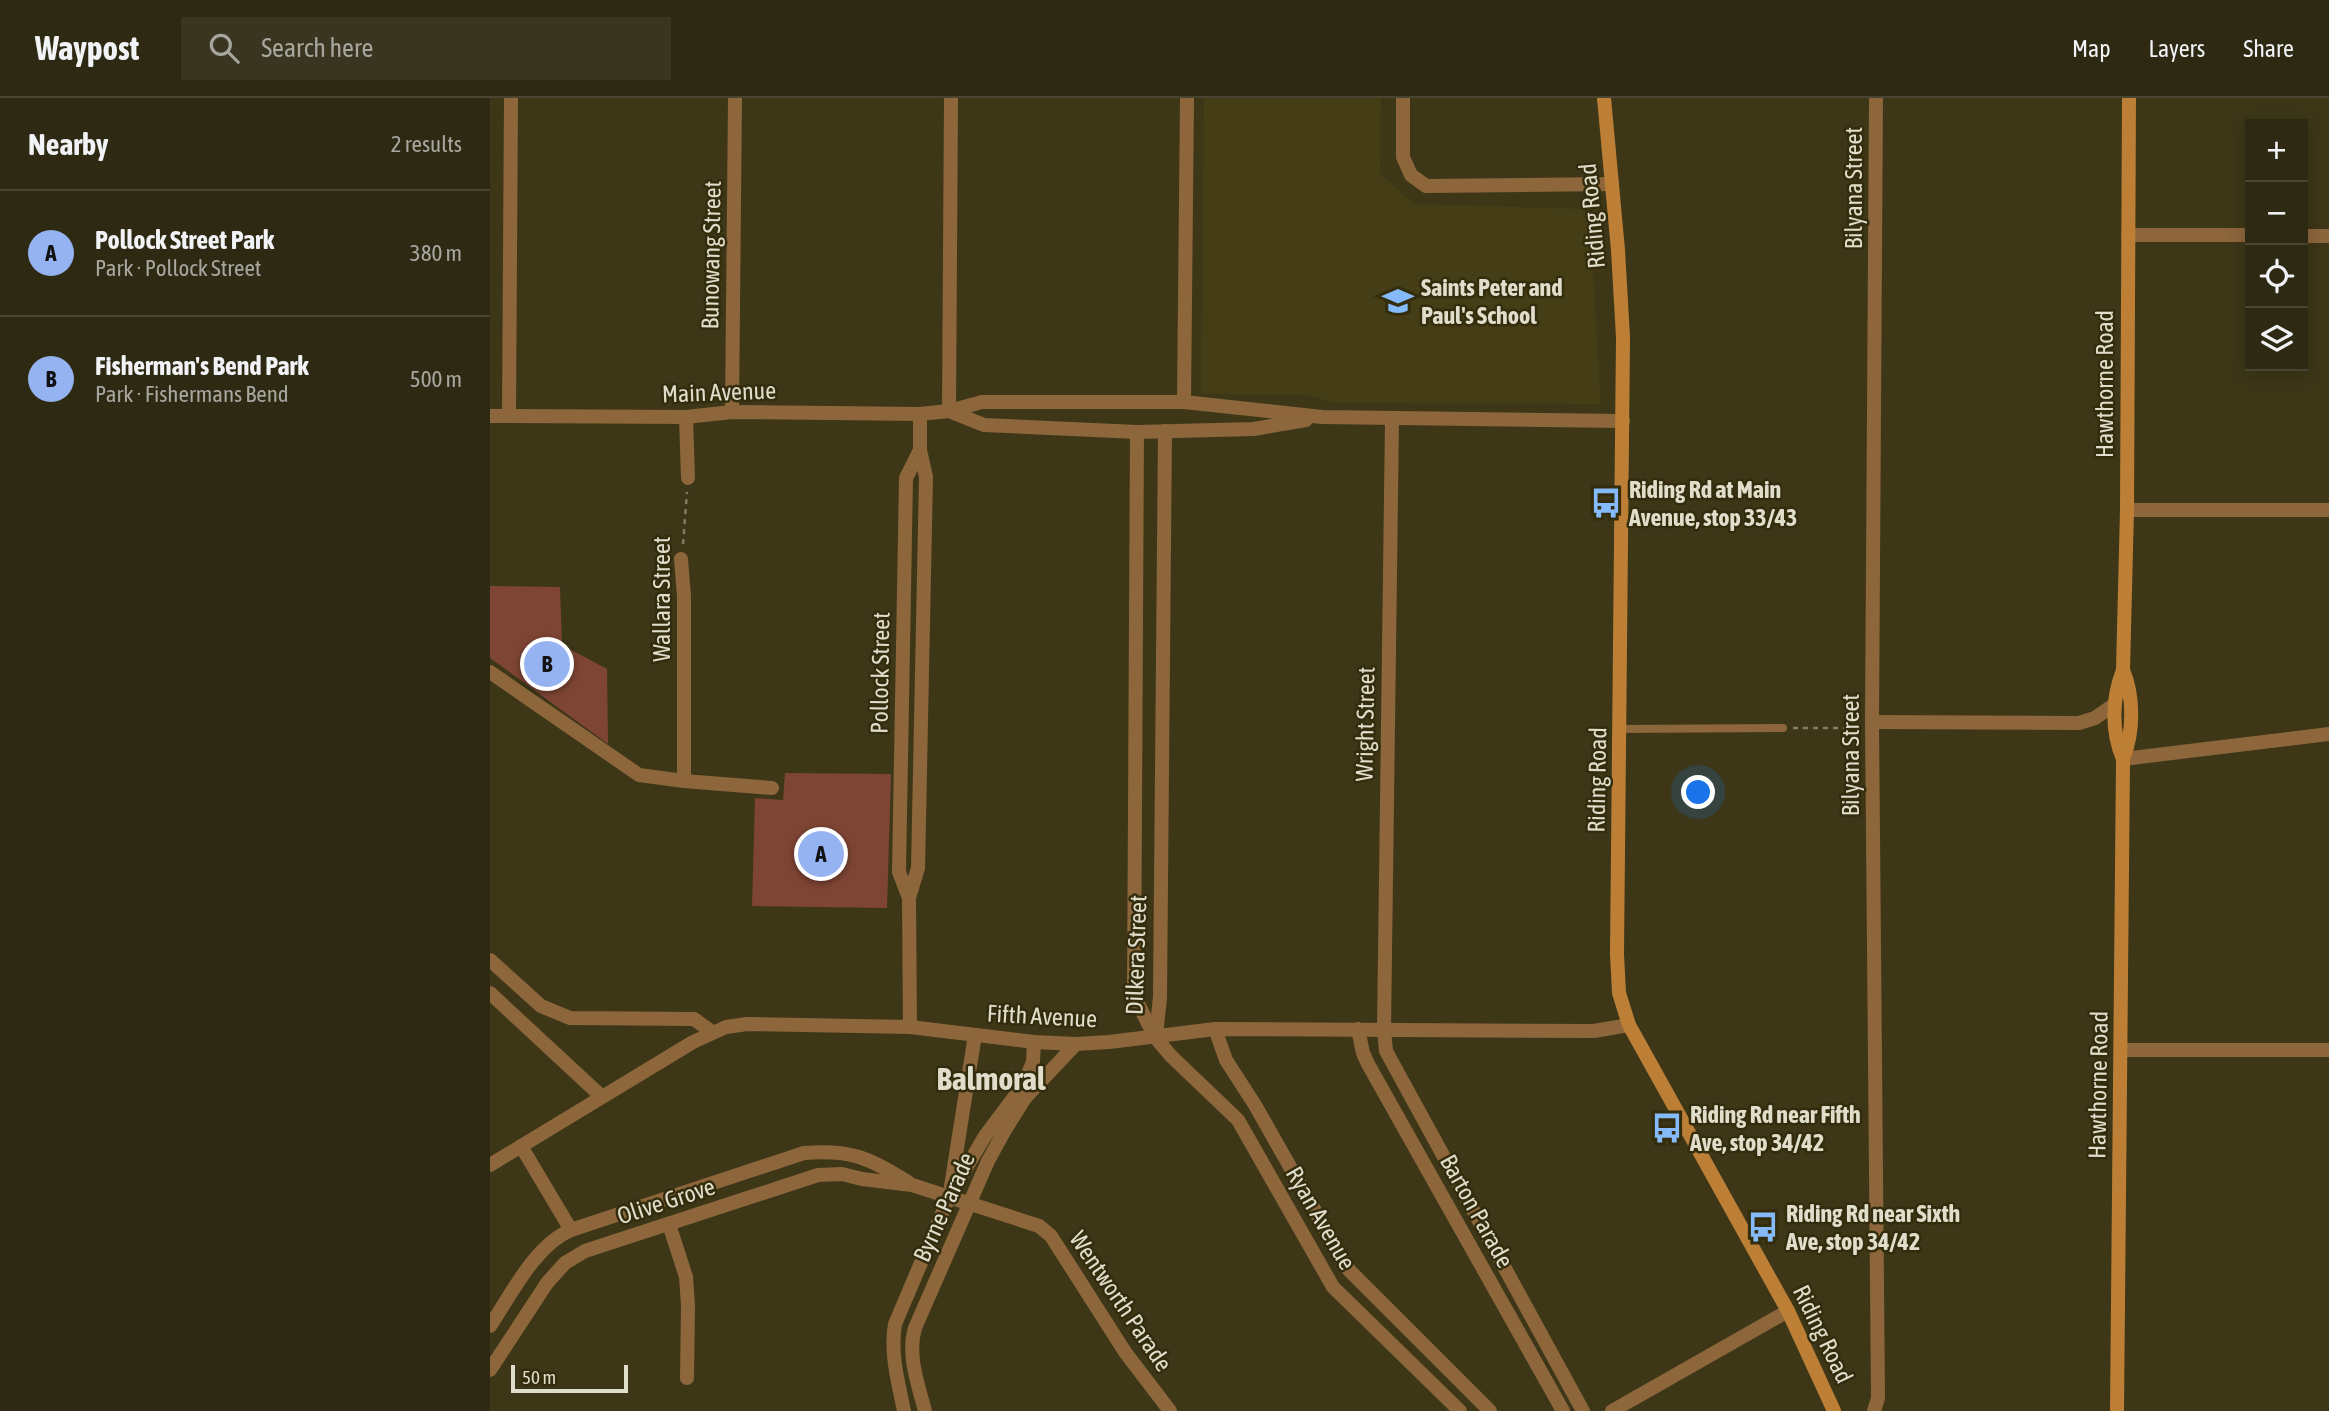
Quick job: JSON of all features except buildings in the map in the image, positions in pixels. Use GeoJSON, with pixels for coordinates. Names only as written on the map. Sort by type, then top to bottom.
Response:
{"type":"FeatureCollection","features":[{"type":"Feature","properties":{"kind":"street"},"geometry":{"type":"LineString","coordinates":[[509,416],[511,98]]}},
{"type":"Feature","properties":{"kind":"street","name":"Bunowang Street"},"geometry":{"type":"LineString","coordinates":[[732,412],[735,98]]}},
{"type":"Feature","properties":{"kind":"street"},"geometry":{"type":"LineString","coordinates":[[950,411],[951,98]]}},
{"type":"Feature","properties":{"kind":"street"},"geometry":{"type":"LineString","coordinates":[[1184,402],[1187,98]]}},
{"type":"Feature","properties":{"kind":"street"},"geometry":{"type":"LineString","coordinates":[[1403,98],[1403,157],[1411,175],[1426,186],[1612,184]]}},
{"type":"Feature","properties":{"kind":"street","name":"Riding Road"},"geometry":{"type":"LineString","coordinates":[[1604,98],[1623,337],[1616,954],[1619,993],[1629,1025],[1788,1311],[1834,1411]]}},
{"type":"Feature","properties":{"kind":"street","name":"Bilyana Street"},"geometry":{"type":"LineString","coordinates":[[1874,1411],[1878,1398],[1872,722],[1876,98]]}},
{"type":"Feature","properties":{"kind":"street","name":"Hawthorne Road"},"geometry":{"type":"LineString","coordinates":[[2123,759],[2115,741],[2115,704],[2116,686],[2123,670],[2127,510],[2129,98]]}},
{"type":"Feature","properties":{"kind":"street"},"geometry":{"type":"LineString","coordinates":[[2128,235],[2245,235]]}},
{"type":"Feature","properties":{"kind":"street"},"geometry":{"type":"LineString","coordinates":[[2308,236],[2329,236]]}},
{"type":"Feature","properties":{"kind":"street","name":"Main Avenue"},"geometry":{"type":"LineString","coordinates":[[490,416],[686,416],[732,412],[920,414],[950,411],[982,402],[1184,402],[1322,417],[1623,421]]}},
{"type":"Feature","properties":{"kind":"street","name":"Main Avenue"},"geometry":{"type":"LineString","coordinates":[[950,411],[985,425],[1137,432],[1254,429],[1322,417]]}},
{"type":"Feature","properties":{"kind":"street","name":"Pollock Street"},"geometry":{"type":"LineString","coordinates":[[909,1027],[909,898],[918,868],[926,477],[920,450],[920,414]]}},
{"type":"Feature","properties":{"kind":"street"},"geometry":{"type":"LineString","coordinates":[[686,416],[688,478]]}},
{"type":"Feature","properties":{"kind":"street","name":"Wright Street"},"geometry":{"type":"LineString","coordinates":[[1384,1030],[1392,419]]}},
{"type":"Feature","properties":{"kind":"street","name":"Dilkera Street"},"geometry":{"type":"LineString","coordinates":[[1155,1037],[1160,997],[1165,431]]}},
{"type":"Feature","properties":{"kind":"street","name":"Dilkera Street"},"geometry":{"type":"LineString","coordinates":[[1137,432],[1134,996],[1155,1037]]}},
{"type":"Feature","properties":{"kind":"street"},"geometry":{"type":"LineString","coordinates":[[2127,510],[2329,510]]}},
{"type":"Feature","properties":{"kind":"street","name":"Wallara Street"},"geometry":{"type":"LineString","coordinates":[[681,559],[684,596],[684,781]]}},
{"type":"Feature","properties":{"kind":"street","name":"Hawthorne Road"},"geometry":{"type":"LineString","coordinates":[[2118,1411],[2123,759],[2130,743],[2130,687],[2123,670]]}},
{"type":"Feature","properties":{"kind":"street"},"geometry":{"type":"LineString","coordinates":[[490,672],[639,775],[772,788]]}},
{"type":"Feature","properties":{"kind":"street"},"geometry":{"type":"LineString","coordinates":[[1872,722],[2079,723],[2095,718],[2115,704]]}},
{"type":"Feature","properties":{"kind":"street"},"geometry":{"type":"LineString","coordinates":[[2123,759],[2329,734]]}},
{"type":"Feature","properties":{"kind":"street"},"geometry":{"type":"LineString","coordinates":[[490,960],[541,1006],[570,1018],[694,1019],[712,1032]]}},
{"type":"Feature","properties":{"kind":"street"},"geometry":{"type":"LineString","coordinates":[[490,993],[601,1096]]}},
{"type":"Feature","properties":{"kind":"street","name":"Fifth Avenue"},"geometry":{"type":"LineString","coordinates":[[490,1165],[601,1096],[712,1032],[747,1024],[909,1027],[1034,1042],[1076,1044],[1216,1029],[1594,1031],[1629,1025]]}},
{"type":"Feature","properties":{"kind":"street","name":"Ryan Avenue"},"geometry":{"type":"LineString","coordinates":[[1216,1029],[1226,1060],[1255,1105],[1348,1269],[1490,1411]]}},
{"type":"Feature","properties":{"kind":"street","name":"Barton Parade"},"geometry":{"type":"LineString","coordinates":[[1358,1029],[1368,1064],[1563,1411]]}},
{"type":"Feature","properties":{"kind":"street","name":"Barton Parade"},"geometry":{"type":"LineString","coordinates":[[1384,1030],[1386,1051],[1394,1070],[1583,1411]]}},
{"type":"Feature","properties":{"kind":"street","name":"Byrne Parade"},"geometry":{"type":"LineString","coordinates":[[949,1197],[975,1035]]}},
{"type":"Feature","properties":{"kind":"street","name":"Ryan Avenue"},"geometry":{"type":"LineString","coordinates":[[1155,1037],[1171,1056],[1238,1120],[1333,1287],[1460,1411]]}},
{"type":"Feature","properties":{"kind":"street","name":"Byrne Parade"},"geometry":{"type":"LineString","coordinates":[[904,1411],[891,1344],[895,1324],[949,1197],[985,1136],[1024,1084],[1033,1062],[1034,1042]]}},
{"type":"Feature","properties":{"kind":"street","name":"Byrne Parade"},"geometry":{"type":"LineString","coordinates":[[925,1411],[911,1342],[915,1328],[988,1161],[1025,1098],[1076,1044]]}},
{"type":"Feature","properties":{"kind":"street"},"geometry":{"type":"LineString","coordinates":[[2122,1051],[2329,1050]]}},
{"type":"Feature","properties":{"kind":"street"},"geometry":{"type":"LineString","coordinates":[[521,1146],[571,1230]]}},
{"type":"Feature","properties":{"kind":"street","name":"Olive Grove"},"geometry":{"type":"LineString","coordinates":[[490,1326],[540,1252],[558,1235],[571,1230],[804,1153],[828,1151],[853,1154],[871,1160],[912,1185]]}},
{"type":"Feature","properties":{"kind":"street","name":"Olive Grove"},"geometry":{"type":"LineString","coordinates":[[490,1370],[547,1283],[565,1263],[585,1251],[818,1175],[842,1174],[912,1185],[949,1197]]}},
{"type":"Feature","properties":{"kind":"street","name":"Wentworth Parade"},"geometry":{"type":"LineString","coordinates":[[949,1197],[1039,1226],[1051,1236],[1125,1352],[1170,1411]]}},
{"type":"Feature","properties":{"kind":"street"},"geometry":{"type":"LineString","coordinates":[[669,1224],[685,1278],[688,1306],[687,1378]]}},
{"type":"Feature","properties":{"kind":"street"},"geometry":{"type":"LineString","coordinates":[[1612,1411],[1788,1311]]}},
{"type":"Feature","properties":{"kind":"lane"},"geometry":{"type":"LineString","coordinates":[[1620,729],[1783,729]]}},
{"type":"Feature","properties":{"kind":"path","name":"Wallara Street"},"geometry":{"type":"LineString","coordinates":[[681,559],[688,478]]}},
{"type":"Feature","properties":{"kind":"path"},"geometry":{"type":"LineString","coordinates":[[1783,729],[1854,728]]}},
{"type":"Feature","properties":{"kind":"shaded area","name":"Saints Peter and Paul's School"},"geometry":{"type":"Polygon","coordinates":[[[1204,98],[1381,98],[1380,173],[1414,204],[1589,209],[1601,404],[1334,403],[1308,395],[1201,394],[1204,98]]]}},
{"type":"Feature","properties":{"kind":"shaded area"},"geometry":{"type":"Polygon","coordinates":[[[490,586],[560,587],[562,645],[607,669],[608,744],[490,658],[490,586]]]}},
{"type":"Feature","properties":{"kind":"shaded area"},"geometry":{"type":"Polygon","coordinates":[[[785,773],[891,774],[887,908],[752,906],[755,798],[783,800],[785,773]]]}},
{"type":"Feature","properties":{"kind":"place","name":"Saints Peter and Paul's School"},"geometry":{"type":"Point","coordinates":[1398,301]}},
{"type":"Feature","properties":{"kind":"place","name":"Riding Rd at Main Avenue, stop 33/43"},"geometry":{"type":"Point","coordinates":[1606,503]}},
{"type":"Feature","properties":{"kind":"place","name":"Fisherman's Bend Park"},"geometry":{"type":"Point","coordinates":[547,664]}},
{"type":"Feature","properties":{"kind":"place","name":"Pollock Street Park"},"geometry":{"type":"Point","coordinates":[821,854]}},
{"type":"Feature","properties":{"kind":"place","name":"Riding Rd near Fifth Ave, stop 34/42"},"geometry":{"type":"Point","coordinates":[1667,1128]}},
{"type":"Feature","properties":{"kind":"place","name":"Riding Rd near Sixth Ave, stop 34/42"},"geometry":{"type":"Point","coordinates":[1763,1227]}},
{"type":"Feature","properties":{"kind":"district","name":"Balmoral"},"geometry":{"type":"Point","coordinates":[991,1078]}}]}
